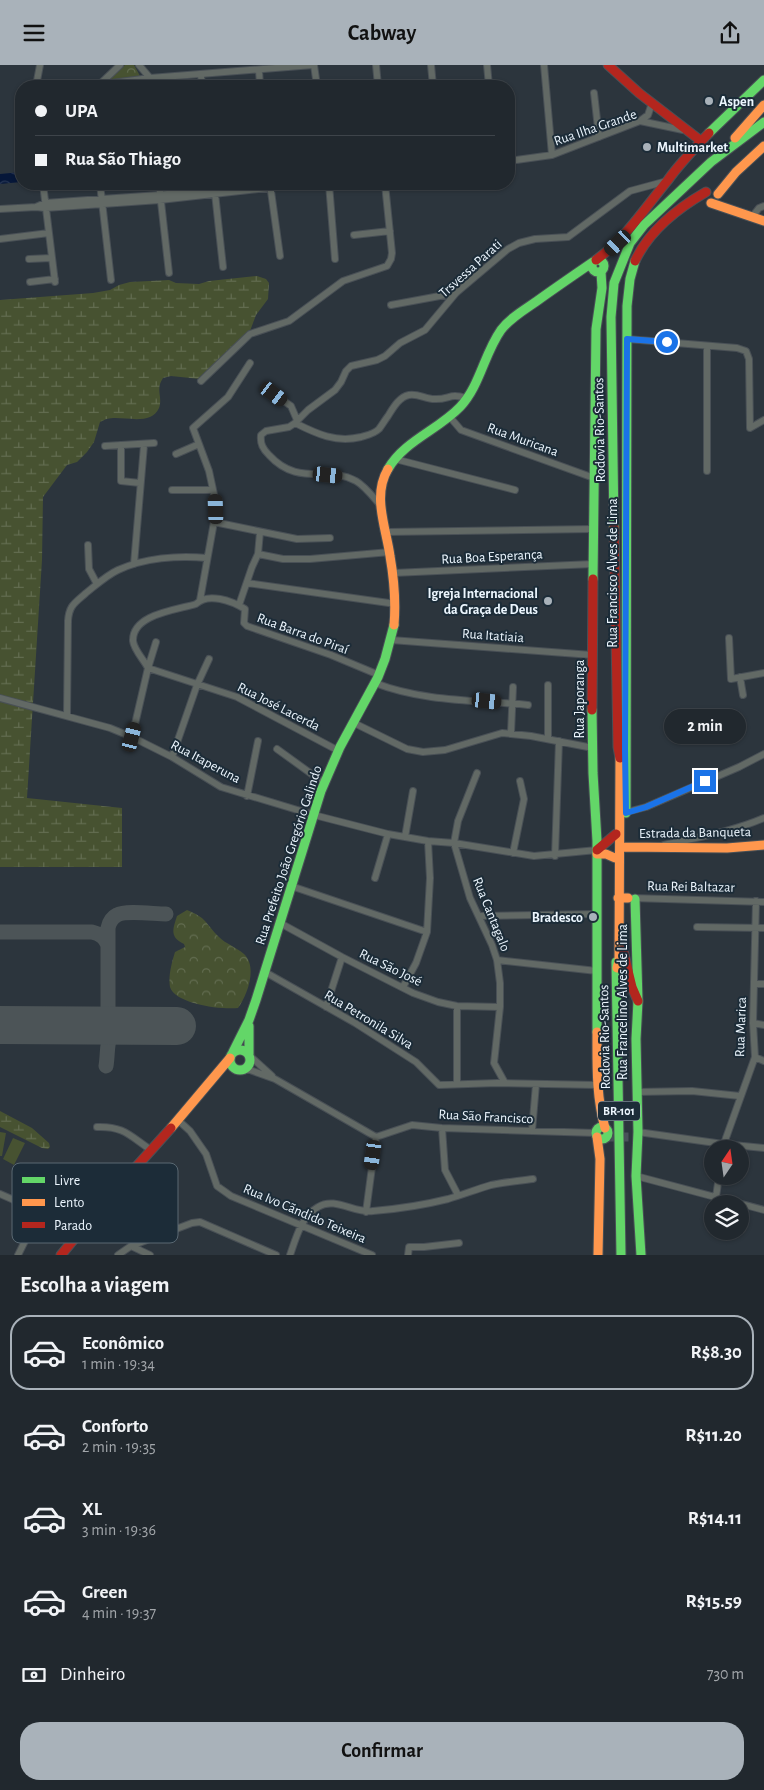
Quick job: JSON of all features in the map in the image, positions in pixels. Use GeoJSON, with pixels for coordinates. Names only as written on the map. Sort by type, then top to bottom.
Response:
{"type":"FeatureCollection","features":[{"type":"Feature","properties":{"kind":"main road"},"geometry":{"type":"LineString","coordinates":[[608,65],[652,103],[701,141]]}},
{"type":"Feature","properties":{"kind":"main road"},"geometry":{"type":"LineString","coordinates":[[597,267],[701,141],[764,80]]}},
{"type":"Feature","properties":{"kind":"main road","name":"Rodovia Rio-Santos"},"geometry":{"type":"LineString","coordinates":[[721,154],[764,105]]}},
{"type":"Feature","properties":{"kind":"main road","name":"Rodovia Rio-Santos"},"geometry":{"type":"LineString","coordinates":[[623,812],[618,747],[611,317],[614,283],[630,243],[644,225],[721,154],[764,122]]}},
{"type":"Feature","properties":{"kind":"main road"},"geometry":{"type":"LineString","coordinates":[[764,146],[712,196],[735,212],[764,221]]}},
{"type":"Feature","properties":{"kind":"main road","name":"Rua Francisco Alves de Lima"},"geometry":{"type":"LineString","coordinates":[[623,812],[625,749],[627,306],[629,288],[638,255],[651,237],[687,204],[712,196]]}},
{"type":"Feature","properties":{"kind":"main road","name":"Rua Prefeito João Gregório Galindo"},"geometry":{"type":"LineString","coordinates":[[140,1163],[208,1088],[231,1055],[249,1020],[324,783],[377,679],[392,640],[396,604],[390,552],[381,506],[382,482],[388,468],[413,443],[449,416],[466,399],[501,329],[520,313],[581,270],[597,267]]}},
{"type":"Feature","properties":{"kind":"main road","name":"Rua Japoranga"},"geometry":{"type":"LineString","coordinates":[[597,267],[602,288],[596,329],[592,655],[593,748],[601,842]]}},
{"type":"Feature","properties":{"kind":"main road","name":"Rodovia Rio-Santos"},"geometry":{"type":"LineString","coordinates":[[618,747],[616,755],[618,834],[615,858],[615,959],[617,968],[620,1255]]}},
{"type":"Feature","properties":{"kind":"main road"},"geometry":{"type":"LineString","coordinates":[[598,1255],[600,1111],[597,1085],[597,852],[601,842],[618,834],[623,812]]}},
{"type":"Feature","properties":{"kind":"main road","name":"Rodovia Rio-Santos"},"geometry":{"type":"LineString","coordinates":[[617,968],[620,961],[618,915],[626,898],[623,847],[618,834]]}},
{"type":"Feature","properties":{"kind":"main road","name":"Estrada da Banqueta"},"geometry":{"type":"LineString","coordinates":[[623,847],[727,848],[764,845]]}},
{"type":"Feature","properties":{"kind":"main road"},"geometry":{"type":"LineString","coordinates":[[597,852],[615,858]]}},
{"type":"Feature","properties":{"kind":"main road","name":"Rua Francelino Alves de Lima"},"geometry":{"type":"LineString","coordinates":[[626,898],[638,1001],[636,1039],[638,1132],[636,1176],[641,1255]]}},
{"type":"Feature","properties":{"kind":"main road"},"geometry":{"type":"LineString","coordinates":[[618,929],[632,987],[638,1001]]}},
{"type":"Feature","properties":{"kind":"main road","name":"Rua Prefeito João Gregório Galindo"},"geometry":{"type":"LineString","coordinates":[[208,1088],[227,1072],[246,1068],[249,1064],[249,1020]]}},
{"type":"Feature","properties":{"kind":"main road"},"geometry":{"type":"LineString","coordinates":[[239,1070],[231,1065],[231,1055],[241,1050],[249,1055]]}},
{"type":"Feature","properties":{"kind":"main road","name":"Rua Prefeito João Gregório Galindo"},"geometry":{"type":"LineString","coordinates":[[61,1255],[69,1243]]}},
{"type":"Feature","properties":{"kind":"street"},"geometry":{"type":"LineString","coordinates":[[37,80],[40,65]]}},
{"type":"Feature","properties":{"kind":"street"},"geometry":{"type":"LineString","coordinates":[[100,80],[120,65]]}},
{"type":"Feature","properties":{"kind":"street"},"geometry":{"type":"LineString","coordinates":[[139,65],[150,78]]}},
{"type":"Feature","properties":{"kind":"street"},"geometry":{"type":"LineString","coordinates":[[136,80],[313,65],[316,80]]}},
{"type":"Feature","properties":{"kind":"street"},"geometry":{"type":"LineString","coordinates":[[376,65],[377,80]]}},
{"type":"Feature","properties":{"kind":"street"},"geometry":{"type":"LineString","coordinates":[[431,65],[432,80]]}},
{"type":"Feature","properties":{"kind":"street"},"geometry":{"type":"LineString","coordinates":[[487,65],[488,80]]}},
{"type":"Feature","properties":{"kind":"street"},"geometry":{"type":"LineString","coordinates":[[544,65],[552,155]]}},
{"type":"Feature","properties":{"kind":"street"},"geometry":{"type":"LineString","coordinates":[[259,70],[260,80]]}},
{"type":"Feature","properties":{"kind":"street"},"geometry":{"type":"LineString","coordinates":[[201,75],[201,80]]}},
{"type":"Feature","properties":{"kind":"street"},"geometry":{"type":"LineString","coordinates":[[594,93],[599,137]]}},
{"type":"Feature","properties":{"kind":"street"},"geometry":{"type":"LineString","coordinates":[[640,121],[648,115],[652,103]]}},
{"type":"Feature","properties":{"kind":"street","name":"Rua Ilha Grande"},"geometry":{"type":"LineString","coordinates":[[515,160],[552,155],[640,121],[689,132]]}},
{"type":"Feature","properties":{"kind":"street","name":"Trsvessa Parati"},"geometry":{"type":"LineString","coordinates":[[381,506],[358,481],[347,477],[302,474],[276,463],[263,448],[260,440],[261,435],[266,431],[289,427],[335,390],[351,366],[377,360],[385,356],[400,343],[425,330],[456,293],[508,249],[535,239],[568,237],[630,191],[667,181]]}},
{"type":"Feature","properties":{"kind":"street"},"geometry":{"type":"LineString","coordinates":[[30,282],[55,281],[44,190]]}},
{"type":"Feature","properties":{"kind":"street"},"geometry":{"type":"LineString","coordinates":[[101,190],[111,280]]}},
{"type":"Feature","properties":{"kind":"street"},"geometry":{"type":"LineString","coordinates":[[159,190],[169,273]]}},
{"type":"Feature","properties":{"kind":"street"},"geometry":{"type":"LineString","coordinates":[[0,209],[160,197],[203,190]]}},
{"type":"Feature","properties":{"kind":"street"},"geometry":{"type":"LineString","coordinates":[[215,190],[224,267]]}},
{"type":"Feature","properties":{"kind":"street"},"geometry":{"type":"LineString","coordinates":[[271,190],[280,256]]}},
{"type":"Feature","properties":{"kind":"street"},"geometry":{"type":"LineString","coordinates":[[329,190],[335,259]]}},
{"type":"Feature","properties":{"kind":"street"},"geometry":{"type":"LineString","coordinates":[[201,381],[250,334],[289,321],[343,281],[387,266],[392,253],[386,190]]}},
{"type":"Feature","properties":{"kind":"street"},"geometry":{"type":"LineString","coordinates":[[752,217],[759,208],[764,206]]}},
{"type":"Feature","properties":{"kind":"street"},"geometry":{"type":"LineString","coordinates":[[354,235],[390,231]]}},
{"type":"Feature","properties":{"kind":"street"},"geometry":{"type":"LineString","coordinates":[[0,239],[49,233]]}},
{"type":"Feature","properties":{"kind":"street"},"geometry":{"type":"LineString","coordinates":[[29,259],[51,258]]}},
{"type":"Feature","properties":{"kind":"street"},"geometry":{"type":"LineString","coordinates":[[391,305],[456,293]]}},
{"type":"Feature","properties":{"kind":"street"},"geometry":{"type":"LineString","coordinates":[[627,339],[743,349],[749,355],[750,428],[764,420]]}},
{"type":"Feature","properties":{"kind":"street"},"geometry":{"type":"LineString","coordinates":[[706,346],[707,471]]}},
{"type":"Feature","properties":{"kind":"street"},"geometry":{"type":"LineString","coordinates":[[200,601],[216,504],[209,471],[194,433],[195,425],[228,397],[250,363]]}},
{"type":"Feature","properties":{"kind":"street"},"geometry":{"type":"LineString","coordinates":[[274,394],[291,406],[296,421],[317,434],[328,438],[344,440],[370,435],[379,429],[397,404],[409,395],[438,400],[454,395],[466,399]]}},
{"type":"Feature","properties":{"kind":"street","name":"Rua Muricana"},"geometry":{"type":"LineString","coordinates":[[449,416],[462,430],[594,478]]}},
{"type":"Feature","properties":{"kind":"street"},"geometry":{"type":"LineString","coordinates":[[105,446],[154,443]]}},
{"type":"Feature","properties":{"kind":"street"},"geometry":{"type":"LineString","coordinates":[[176,454],[199,444]]}},
{"type":"Feature","properties":{"kind":"street"},"geometry":{"type":"LineString","coordinates":[[121,445],[121,481],[140,483]]}},
{"type":"Feature","properties":{"kind":"street"},"geometry":{"type":"LineString","coordinates":[[134,564],[144,445]]}},
{"type":"Feature","properties":{"kind":"street"},"geometry":{"type":"LineString","coordinates":[[395,459],[514,490]]}},
{"type":"Feature","properties":{"kind":"street"},"geometry":{"type":"LineString","coordinates":[[172,490],[213,490]]}},
{"type":"Feature","properties":{"kind":"street"},"geometry":{"type":"LineString","coordinates":[[214,522],[297,539],[330,538]]}},
{"type":"Feature","properties":{"kind":"street"},"geometry":{"type":"LineString","coordinates":[[386,532],[593,529]]}},
{"type":"Feature","properties":{"kind":"street"},"geometry":{"type":"LineString","coordinates":[[148,668],[133,642],[134,633],[140,625],[148,618],[210,598],[239,605],[258,554],[260,532]]}},
{"type":"Feature","properties":{"kind":"street"},"geometry":{"type":"LineString","coordinates":[[88,545],[89,569],[97,584]]}},
{"type":"Feature","properties":{"kind":"street"},"geometry":{"type":"LineString","coordinates":[[258,554],[283,559],[310,559],[390,552]]}},
{"type":"Feature","properties":{"kind":"street"},"geometry":{"type":"LineString","coordinates":[[67,715],[69,615],[72,606],[97,584],[116,571],[134,564],[182,557],[206,558]]}},
{"type":"Feature","properties":{"kind":"street","name":"Rua Boa Esperança"},"geometry":{"type":"LineString","coordinates":[[393,573],[593,564]]}},
{"type":"Feature","properties":{"kind":"street"},"geometry":{"type":"LineString","coordinates":[[246,583],[396,604]]}},
{"type":"Feature","properties":{"kind":"street","name":"Rua Barra do Piraí"},"geometry":{"type":"LineString","coordinates":[[239,605],[245,609],[244,623],[247,626],[331,655],[377,679]]}},
{"type":"Feature","properties":{"kind":"street"},"geometry":{"type":"LineString","coordinates":[[729,638],[730,679],[764,673]]}},
{"type":"Feature","properties":{"kind":"street","name":"Rua Itatiaia"},"geometry":{"type":"LineString","coordinates":[[392,640],[592,655]]}},
{"type":"Feature","properties":{"kind":"street"},"geometry":{"type":"LineString","coordinates":[[132,737],[156,642]]}},
{"type":"Feature","properties":{"kind":"street"},"geometry":{"type":"LineString","coordinates":[[172,757],[197,685],[209,659]]}},
{"type":"Feature","properties":{"kind":"street","name":"Rua José Lacerda"},"geometry":{"type":"LineString","coordinates":[[148,668],[238,697],[339,751]]}},
{"type":"Feature","properties":{"kind":"street"},"geometry":{"type":"LineString","coordinates":[[740,677],[743,695]]}},
{"type":"Feature","properties":{"kind":"street"},"geometry":{"type":"LineString","coordinates":[[377,679],[389,688],[422,696],[528,705]]}},
{"type":"Feature","properties":{"kind":"street"},"geometry":{"type":"LineString","coordinates":[[548,685],[548,739]]}},
{"type":"Feature","properties":{"kind":"street"},"geometry":{"type":"LineString","coordinates":[[511,733],[513,687]]}},
{"type":"Feature","properties":{"kind":"street","name":"Rua Itaperuna"},"geometry":{"type":"LineString","coordinates":[[0,699],[67,715],[110,728],[172,757],[221,787],[314,815],[388,834],[534,856],[597,852]]}},
{"type":"Feature","properties":{"kind":"street"},"geometry":{"type":"LineString","coordinates":[[354,723],[407,749],[423,753],[446,750],[494,734],[511,733],[593,748]]}},
{"type":"Feature","properties":{"kind":"street"},"geometry":{"type":"LineString","coordinates":[[247,796],[258,741]]}},
{"type":"Feature","properties":{"kind":"street"},"geometry":{"type":"LineString","coordinates":[[555,855],[559,741]]}},
{"type":"Feature","properties":{"kind":"street"},"geometry":{"type":"LineString","coordinates":[[277,749],[324,783]]}},
{"type":"Feature","properties":{"kind":"street"},"geometry":{"type":"LineString","coordinates":[[623,812],[646,807],[739,767],[764,753]]}},
{"type":"Feature","properties":{"kind":"street"},"geometry":{"type":"LineString","coordinates":[[454,843],[458,821],[477,773]]}},
{"type":"Feature","properties":{"kind":"street"},"geometry":{"type":"LineString","coordinates":[[513,853],[524,799],[520,781]]}},
{"type":"Feature","properties":{"kind":"street"},"geometry":{"type":"LineString","coordinates":[[405,837],[413,791]]}},
{"type":"Feature","properties":{"kind":"street"},"geometry":{"type":"LineString","coordinates":[[653,847],[711,836],[741,828],[764,818]]}},
{"type":"Feature","properties":{"kind":"street"},"geometry":{"type":"LineString","coordinates":[[375,878],[388,834]]}},
{"type":"Feature","properties":{"kind":"street"},"geometry":{"type":"LineString","coordinates":[[403,987],[416,963],[427,932],[430,877],[428,841]]}},
{"type":"Feature","properties":{"kind":"street","name":"Rua Cantagalo"},"geometry":{"type":"LineString","coordinates":[[454,843],[470,898],[497,960],[500,983],[500,1007],[494,1063],[505,1083]]}},
{"type":"Feature","properties":{"kind":"street"},"geometry":{"type":"LineString","coordinates":[[291,887],[427,932]]}},
{"type":"Feature","properties":{"kind":"street","name":"Rua Rei Baltazar"},"geometry":{"type":"LineString","coordinates":[[626,898],[764,901]]}},
{"type":"Feature","properties":{"kind":"street","name":"Rua Marica"},"geometry":{"type":"LineString","coordinates":[[724,1140],[754,1057],[756,901]]}},
{"type":"Feature","properties":{"kind":"street"},"geometry":{"type":"LineString","coordinates":[[479,917],[597,914]]}},
{"type":"Feature","properties":{"kind":"street","name":"Rua São José"},"geometry":{"type":"LineString","coordinates":[[280,923],[342,957],[438,1002],[457,1006],[500,1007]]}},
{"type":"Feature","properties":{"kind":"street"},"geometry":{"type":"LineString","coordinates":[[698,927],[764,928]]}},
{"type":"Feature","properties":{"kind":"street"},"geometry":{"type":"LineString","coordinates":[[326,1007],[342,957]]}},
{"type":"Feature","properties":{"kind":"street"},"geometry":{"type":"LineString","coordinates":[[497,960],[597,971]]}},
{"type":"Feature","properties":{"kind":"street","name":"Rua Petronila Silva"},"geometry":{"type":"LineString","coordinates":[[265,972],[355,1023],[416,1062],[439,1085],[505,1083],[597,1085]]}},
{"type":"Feature","properties":{"kind":"street"},"geometry":{"type":"LineString","coordinates":[[754,984],[764,984]]}},
{"type":"Feature","properties":{"kind":"street"},"geometry":{"type":"LineString","coordinates":[[457,1006],[457,1084]]}},
{"type":"Feature","properties":{"kind":"street"},"geometry":{"type":"LineString","coordinates":[[753,1023],[764,1025]]}},
{"type":"Feature","properties":{"kind":"street"},"geometry":{"type":"LineString","coordinates":[[249,1055],[275,1079]]}},
{"type":"Feature","properties":{"kind":"street"},"geometry":{"type":"LineString","coordinates":[[754,1057],[764,1061]]}},
{"type":"Feature","properties":{"kind":"street"},"geometry":{"type":"LineString","coordinates":[[239,1070],[250,1070],[275,1079],[376,1137],[366,1212]]}},
{"type":"Feature","properties":{"kind":"street"},"geometry":{"type":"LineString","coordinates":[[532,1131],[536,1084]]}},
{"type":"Feature","properties":{"kind":"street"},"geometry":{"type":"LineString","coordinates":[[636,1092],[692,1091],[740,1096]]}},
{"type":"Feature","properties":{"kind":"street","name":"Rua Ivo Cãndido Teixeira"},"geometry":{"type":"LineString","coordinates":[[179,1121],[190,1131],[206,1154],[217,1186],[231,1196],[372,1255]]}},
{"type":"Feature","properties":{"kind":"street","name":"Rua São Francisco"},"geometry":{"type":"LineString","coordinates":[[376,1137],[412,1125],[442,1128],[600,1134]]}},
{"type":"Feature","properties":{"kind":"street"},"geometry":{"type":"LineString","coordinates":[[97,1127],[120,1129],[151,1151]]}},
{"type":"Feature","properties":{"kind":"street"},"geometry":{"type":"LineString","coordinates":[[442,1128],[445,1170],[458,1195]]}},
{"type":"Feature","properties":{"kind":"street"},"geometry":{"type":"LineString","coordinates":[[638,1132],[704,1144]]}},
{"type":"Feature","properties":{"kind":"street"},"geometry":{"type":"LineString","coordinates":[[749,1148],[764,1148]]}},
{"type":"Feature","properties":{"kind":"street"},"geometry":{"type":"LineString","coordinates":[[636,1176],[708,1195]]}},
{"type":"Feature","properties":{"kind":"street"},"geometry":{"type":"LineString","coordinates":[[290,1255],[301,1225],[312,1211],[325,1204],[336,1204],[366,1212],[448,1199],[494,1185],[533,1179]]}},
{"type":"Feature","properties":{"kind":"street"},"geometry":{"type":"LineString","coordinates":[[0,1194],[12,1200]]}},
{"type":"Feature","properties":{"kind":"street"},"geometry":{"type":"LineString","coordinates":[[749,1206],[764,1210]]}},
{"type":"Feature","properties":{"kind":"street"},"geometry":{"type":"LineString","coordinates":[[178,1228],[200,1222],[276,1255]]}},
{"type":"Feature","properties":{"kind":"street"},"geometry":{"type":"LineString","coordinates":[[18,1255],[24,1243]]}},
{"type":"Feature","properties":{"kind":"street"},"geometry":{"type":"LineString","coordinates":[[118,1255],[139,1243]]}},
{"type":"Feature","properties":{"kind":"street"},"geometry":{"type":"LineString","coordinates":[[408,1255],[409,1247],[459,1243]]}},
{"type":"Feature","properties":{"kind":"street"},"geometry":{"type":"LineString","coordinates":[[131,1246],[150,1255]]}},
{"type":"Feature","properties":{"kind":"green space"},"geometry":{"type":"Polygon","coordinates":[[[125,65],[134,65],[140,76],[117,80],[107,80],[125,65]]]}},
{"type":"Feature","properties":{"kind":"green space"},"geometry":{"type":"Polygon","coordinates":[[[257,276],[266,279],[269,283],[268,299],[256,315],[250,331],[200,379],[171,376],[163,378],[159,390],[159,408],[155,414],[143,419],[113,418],[100,422],[94,442],[87,452],[77,462],[67,465],[43,497],[42,560],[27,798],[122,808],[122,867],[0,867],[0,300],[93,293],[110,290],[130,282],[169,280],[176,283],[199,284],[209,281],[257,276]]]}},
{"type":"Feature","properties":{"kind":"green space"},"geometry":{"type":"Polygon","coordinates":[[[187,910],[202,918],[219,937],[244,954],[248,960],[251,974],[250,981],[245,996],[238,1008],[211,1007],[189,1002],[180,998],[170,987],[170,974],[175,952],[185,947],[174,935],[174,925],[177,916],[187,910]]]}},
{"type":"Feature","properties":{"kind":"green space"},"geometry":{"type":"Polygon","coordinates":[[[0,1111],[32,1128],[49,1143],[50,1147],[48,1149],[42,1148],[0,1127],[0,1111]]]}},
{"type":"Feature","properties":{"kind":"green space"},"geometry":{"type":"Polygon","coordinates":[[[0,1132],[6,1133],[2,1156],[0,1156],[0,1132]]]}},
{"type":"Feature","properties":{"kind":"green space"},"geometry":{"type":"Polygon","coordinates":[[[13,1138],[25,1143],[15,1163],[12,1164],[3,1159],[13,1138]]]}},
{"type":"Feature","properties":{"kind":"water"},"geometry":{"type":"Polygon","coordinates":[[[15,173],[15,183],[0,184],[0,174],[15,173]]]}},
{"type":"Feature","properties":{"kind":"taxiway"},"geometry":{"type":"LineString","coordinates":[[108,1011],[108,928],[111,921],[117,915],[127,913],[166,914]]}},
{"type":"Feature","properties":{"kind":"taxiway"},"geometry":{"type":"LineString","coordinates":[[0,932],[92,932],[102,936],[108,945]]}},
{"type":"Feature","properties":{"kind":"taxiway"},"geometry":{"type":"LineString","coordinates":[[94,1025],[104,1021],[108,1011],[112,1019]]}},
{"type":"Feature","properties":{"kind":"taxiway"},"geometry":{"type":"LineString","coordinates":[[106,1066],[110,1036],[113,1031],[124,1025]]}},
{"type":"Feature","properties":{"kind":"runway"},"geometry":{"type":"LineString","coordinates":[[0,1025],[177,1026]]}},
{"type":"Feature","properties":{"kind":"tunnel"},"geometry":{"type":"LineString","coordinates":[[606,1137],[637,1137]]}},
{"type":"Feature","properties":{"kind":"traffic: fast"},"geometry":{"type":"LineString","coordinates":[[709,133],[764,80]]}},
{"type":"Feature","properties":{"kind":"traffic: fast"},"geometry":{"type":"LineString","coordinates":[[614,527],[611,317],[614,283],[630,243],[644,225],[711,162],[764,122]]}},
{"type":"Feature","properties":{"kind":"traffic: fast"},"geometry":{"type":"LineString","coordinates":[[600,260],[603,261],[604,266],[603,271],[596,272],[593,271],[592,264],[593,261],[600,260]]}},
{"type":"Feature","properties":{"kind":"traffic: fast"},"geometry":{"type":"LineString","coordinates":[[626,813],[627,306],[630,279],[635,261]]}},
{"type":"Feature","properties":{"kind":"traffic: fast"},"geometry":{"type":"LineString","coordinates":[[388,469],[395,459],[412,443],[451,415],[467,399],[501,330],[517,314],[593,262]]}},
{"type":"Feature","properties":{"kind":"traffic: fast"},"geometry":{"type":"LineString","coordinates":[[593,579],[596,329],[602,288],[601,272]]}},
{"type":"Feature","properties":{"kind":"traffic: fast"},"geometry":{"type":"LineString","coordinates":[[233,1052],[249,1020],[256,1000],[321,791],[340,747],[378,677],[394,625]]}},
{"type":"Feature","properties":{"kind":"traffic: fast"},"geometry":{"type":"LineString","coordinates":[[592,710],[597,841],[597,1032]]}},
{"type":"Feature","properties":{"kind":"traffic: fast"},"geometry":{"type":"LineString","coordinates":[[635,899],[638,1001],[636,1039],[638,1132],[636,1176],[641,1255]]}},
{"type":"Feature","properties":{"kind":"traffic: fast"},"geometry":{"type":"LineString","coordinates":[[616,962],[621,1255]]}},
{"type":"Feature","properties":{"kind":"traffic: fast"},"geometry":{"type":"LineString","coordinates":[[249,1026],[249,1054]]}},
{"type":"Feature","properties":{"kind":"traffic: fast"},"geometry":{"type":"LineString","coordinates":[[240,1050],[247,1053],[250,1060],[247,1067],[240,1070],[233,1067],[230,1060],[233,1053],[240,1050]]}},
{"type":"Feature","properties":{"kind":"traffic: fast"},"geometry":{"type":"LineString","coordinates":[[602,1127],[608,1133],[602,1139],[596,1133],[602,1127]]}},
{"type":"Feature","properties":{"kind":"traffic: slow"},"geometry":{"type":"LineString","coordinates":[[735,138],[764,105]]}},
{"type":"Feature","properties":{"kind":"traffic: slow"},"geometry":{"type":"LineString","coordinates":[[718,194],[736,172],[764,146]]}},
{"type":"Feature","properties":{"kind":"traffic: slow"},"geometry":{"type":"LineString","coordinates":[[711,203],[764,221]]}},
{"type":"Feature","properties":{"kind":"traffic: slow"},"geometry":{"type":"LineString","coordinates":[[388,469],[383,479],[381,501],[394,582],[394,625]]}},
{"type":"Feature","properties":{"kind":"traffic: slow"},"geometry":{"type":"LineString","coordinates":[[617,968],[619,961],[620,758]]}},
{"type":"Feature","properties":{"kind":"traffic: slow"},"geometry":{"type":"LineString","coordinates":[[620,847],[727,848],[764,845]]}},
{"type":"Feature","properties":{"kind":"traffic: slow"},"geometry":{"type":"LineString","coordinates":[[597,854],[606,854],[615,858]]}},
{"type":"Feature","properties":{"kind":"traffic: slow"},"geometry":{"type":"LineString","coordinates":[[618,898],[628,898]]}},
{"type":"Feature","properties":{"kind":"traffic: slow"},"geometry":{"type":"LineString","coordinates":[[597,1032],[597,1068],[605,1128]]}},
{"type":"Feature","properties":{"kind":"traffic: slow"},"geometry":{"type":"LineString","coordinates":[[171,1128],[230,1058]]}},
{"type":"Feature","properties":{"kind":"traffic: slow"},"geometry":{"type":"LineString","coordinates":[[597,1137],[600,1159],[598,1255]]}},
{"type":"Feature","properties":{"kind":"traffic: jam"},"geometry":{"type":"LineString","coordinates":[[608,65],[639,93],[701,141]]}},
{"type":"Feature","properties":{"kind":"traffic: jam"},"geometry":{"type":"LineString","coordinates":[[596,260],[626,232],[709,133]]}},
{"type":"Feature","properties":{"kind":"traffic: jam"},"geometry":{"type":"LineString","coordinates":[[635,261],[648,240],[665,221],[685,205],[706,192]]}},
{"type":"Feature","properties":{"kind":"traffic: jam"},"geometry":{"type":"LineString","coordinates":[[614,527],[618,747],[620,758]]}},
{"type":"Feature","properties":{"kind":"traffic: jam"},"geometry":{"type":"LineString","coordinates":[[592,710],[593,579]]}},
{"type":"Feature","properties":{"kind":"traffic: jam"},"geometry":{"type":"LineString","coordinates":[[597,850],[616,834]]}},
{"type":"Feature","properties":{"kind":"traffic: jam"},"geometry":{"type":"LineString","coordinates":[[623,950],[632,987],[638,1001]]}},
{"type":"Feature","properties":{"kind":"traffic: jam"},"geometry":{"type":"LineString","coordinates":[[140,1163],[171,1128]]}},
{"type":"Feature","properties":{"kind":"traffic: jam"},"geometry":{"type":"LineString","coordinates":[[61,1255],[71,1243]]}},
{"type":"Feature","properties":{"kind":"place","name":"Aspen"},"geometry":{"type":"Point","coordinates":[709,101]}},
{"type":"Feature","properties":{"kind":"place","name":"Multimarket"},"geometry":{"type":"Point","coordinates":[647,147]}},
{"type":"Feature","properties":{"kind":"place","name":"Igreja Internacional da Graça de Deus"},"geometry":{"type":"Point","coordinates":[548,601]}},
{"type":"Feature","properties":{"kind":"place","name":"Bradesco"},"geometry":{"type":"Point","coordinates":[593,917]}},
{"type":"Feature","properties":{"kind":"route"},"geometry":{"type":"LineString","coordinates":[[667,342],[627,339],[626,813],[646,807],[705,781]]}}]}
